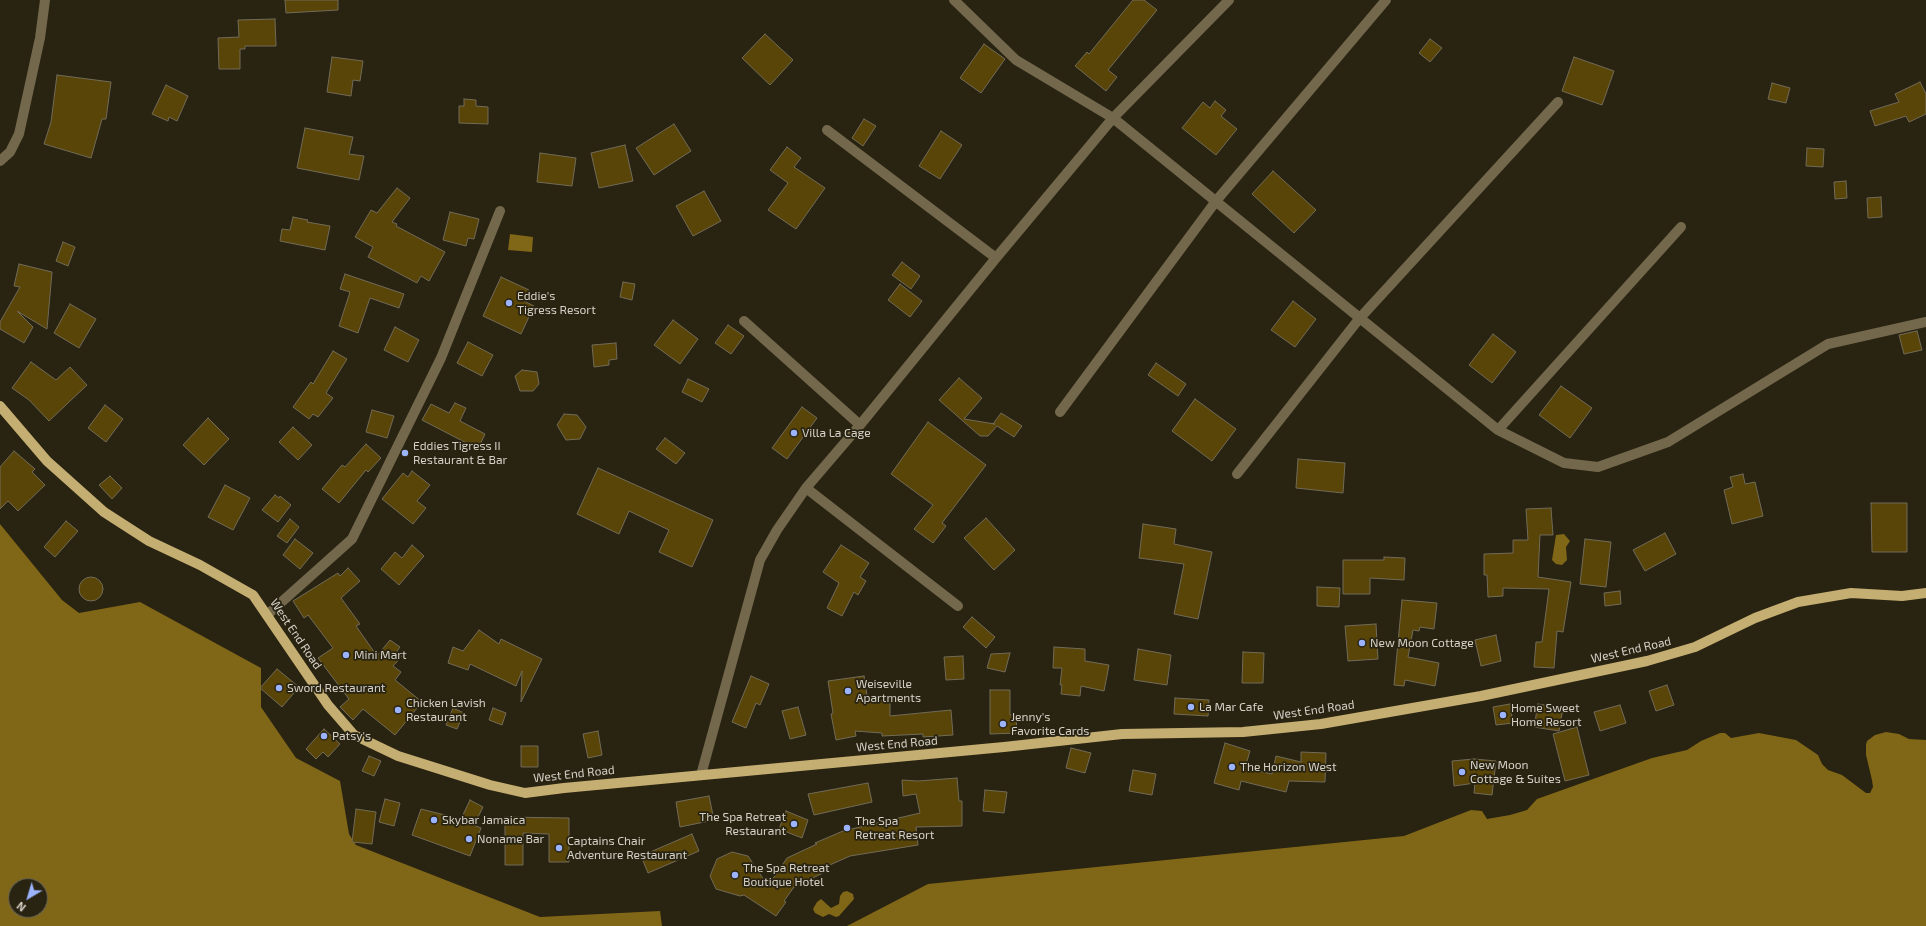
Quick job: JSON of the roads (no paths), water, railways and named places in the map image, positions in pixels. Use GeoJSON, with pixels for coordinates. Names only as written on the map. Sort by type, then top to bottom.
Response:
{"type":"FeatureCollection","features":[{"type":"Feature","properties":{"kind":"main road","name":"West End Road"},"geometry":{"type":"LineString","coordinates":[[0,406],[47,461],[104,512],[149,541],[200,565],[253,595],[328,705],[354,735],[398,756],[490,785],[525,793],[701,775],[989,749],[1122,734],[1243,732],[1321,724],[1481,696],[1647,661],[1695,647],[1755,618],[1798,602],[1851,593],[1902,596],[1926,593]]}},
{"type":"Feature","properties":{"kind":"street"},"geometry":{"type":"LineString","coordinates":[[0,161],[10,152],[19,134],[40,38],[45,0]]}},
{"type":"Feature","properties":{"kind":"street"},"geometry":{"type":"LineString","coordinates":[[954,0],[1016,60],[1113,118],[1359,319],[1498,430],[1564,464],[1598,467],[1668,442],[1828,344],[1926,322]]}},
{"type":"Feature","properties":{"kind":"street"},"geometry":{"type":"LineString","coordinates":[[701,775],[760,560],[777,530],[806,488],[860,425],[996,258],[1113,118],[1229,0]]}},
{"type":"Feature","properties":{"kind":"street"},"geometry":{"type":"LineString","coordinates":[[1060,412],[1216,201],[1386,0]]}},
{"type":"Feature","properties":{"kind":"street"},"geometry":{"type":"LineString","coordinates":[[1237,474],[1359,319],[1558,102]]}},
{"type":"Feature","properties":{"kind":"street"},"geometry":{"type":"LineString","coordinates":[[827,130],[996,258]]}},
{"type":"Feature","properties":{"kind":"street"},"geometry":{"type":"LineString","coordinates":[[267,615],[352,539],[442,358],[500,211]]}},
{"type":"Feature","properties":{"kind":"street"},"geometry":{"type":"LineString","coordinates":[[1498,430],[1681,227]]}},
{"type":"Feature","properties":{"kind":"street"},"geometry":{"type":"LineString","coordinates":[[744,321],[860,425]]}},
{"type":"Feature","properties":{"kind":"street"},"geometry":{"type":"LineString","coordinates":[[806,488],[958,606]]}},
{"type":"Feature","properties":{"kind":"place","name":"Eddie's Tigress Resort"},"geometry":{"type":"Point","coordinates":[509,303]}},
{"type":"Feature","properties":{"kind":"place","name":"Villa La Cage"},"geometry":{"type":"Point","coordinates":[794,433]}},
{"type":"Feature","properties":{"kind":"place","name":"Eddies Tigress II Restaurant & Bar"},"geometry":{"type":"Point","coordinates":[405,453]}},
{"type":"Feature","properties":{"kind":"place","name":"New Moon Cottage"},"geometry":{"type":"Point","coordinates":[1362,643]}},
{"type":"Feature","properties":{"kind":"place","name":"Mini Mart"},"geometry":{"type":"Point","coordinates":[346,655]}},
{"type":"Feature","properties":{"kind":"place","name":"Sword Restaurant"},"geometry":{"type":"Point","coordinates":[279,688]}},
{"type":"Feature","properties":{"kind":"place","name":"Weiseville Apartments"},"geometry":{"type":"Point","coordinates":[848,691]}},
{"type":"Feature","properties":{"kind":"place","name":"La Mar Cafe"},"geometry":{"type":"Point","coordinates":[1191,707]}},
{"type":"Feature","properties":{"kind":"place","name":"Chicken Lavish Restaurant"},"geometry":{"type":"Point","coordinates":[398,710]}},
{"type":"Feature","properties":{"kind":"place","name":"Home Sweet Home Resort"},"geometry":{"type":"Point","coordinates":[1503,715]}},
{"type":"Feature","properties":{"kind":"place","name":"Jenny's Favorite Cards"},"geometry":{"type":"Point","coordinates":[1003,724]}},
{"type":"Feature","properties":{"kind":"place","name":"Patsy's"},"geometry":{"type":"Point","coordinates":[324,736]}},
{"type":"Feature","properties":{"kind":"place","name":"The Horizon West"},"geometry":{"type":"Point","coordinates":[1232,767]}},
{"type":"Feature","properties":{"kind":"place","name":"New Moon Cottage & Suites"},"geometry":{"type":"Point","coordinates":[1462,772]}},
{"type":"Feature","properties":{"kind":"place","name":"Skybar Jamaica"},"geometry":{"type":"Point","coordinates":[434,820]}},
{"type":"Feature","properties":{"kind":"place","name":"The Spa Retreat Restaurant"},"geometry":{"type":"Point","coordinates":[794,824]}},
{"type":"Feature","properties":{"kind":"place","name":"The Spa Retreat Resort"},"geometry":{"type":"Point","coordinates":[847,828]}},
{"type":"Feature","properties":{"kind":"place","name":"Noname Bar"},"geometry":{"type":"Point","coordinates":[469,839]}},
{"type":"Feature","properties":{"kind":"place","name":"Captains Chair Adventure Restaurant"},"geometry":{"type":"Point","coordinates":[559,848]}},
{"type":"Feature","properties":{"kind":"place","name":"The Spa Retreat Boutique Hotel"},"geometry":{"type":"Point","coordinates":[735,875]}}]}
